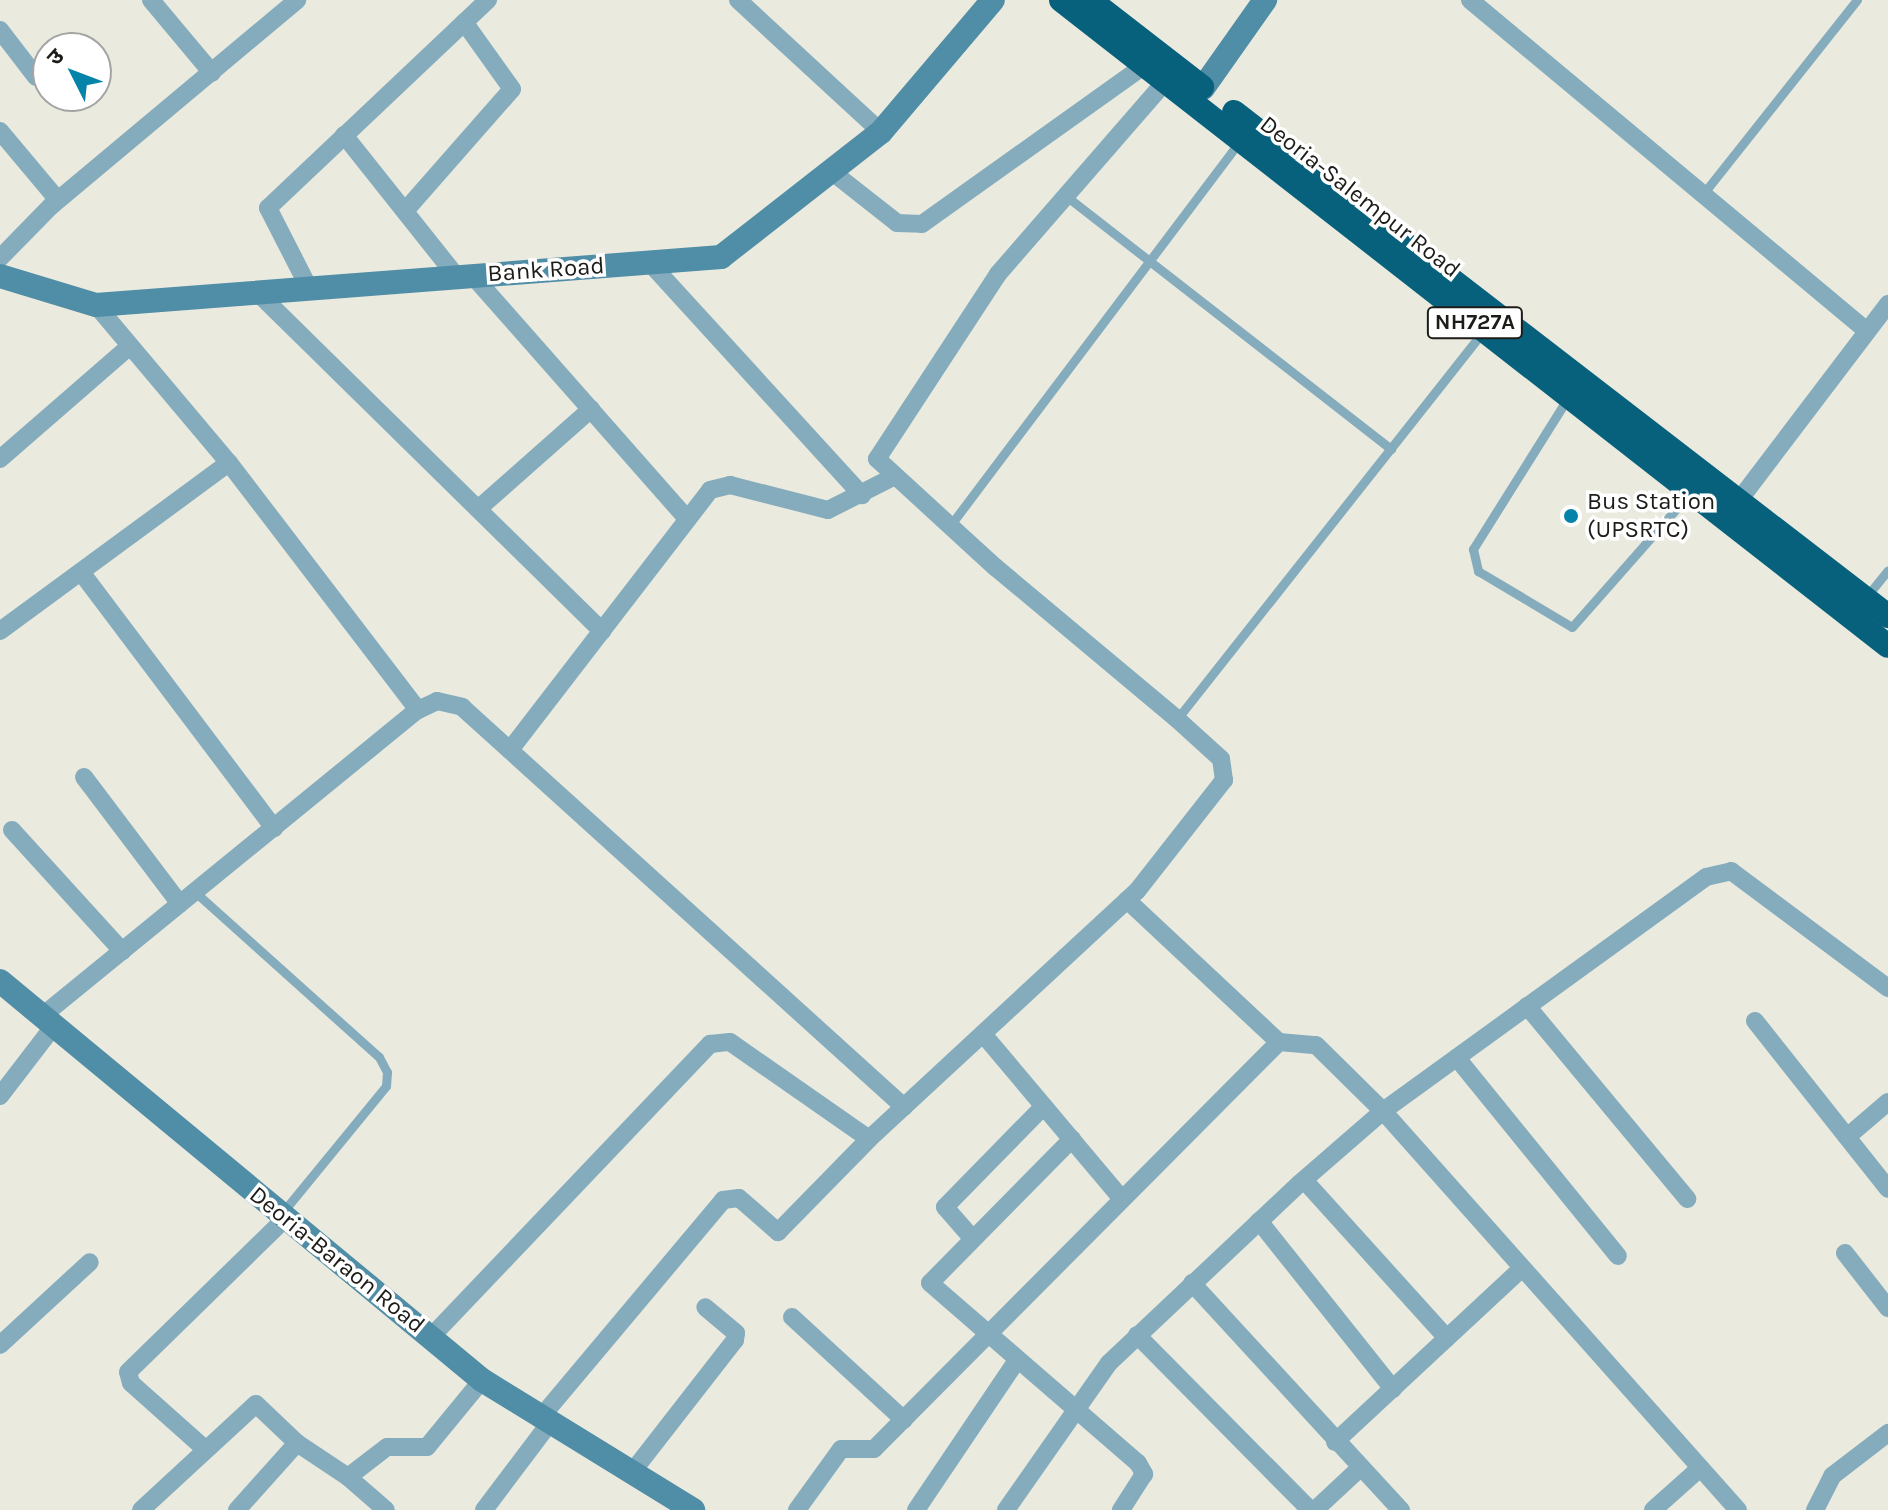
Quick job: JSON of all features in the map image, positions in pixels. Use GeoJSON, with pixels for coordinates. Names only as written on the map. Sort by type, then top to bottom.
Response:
{"type":"FeatureCollection","features":[{"type":"Feature","properties":{"kind":"highway","name":"Deoria-Salempur Road"},"geometry":{"type":"LineString","coordinates":[[1061,0],[1162,67],[1203,88],[1698,485],[1888,646]]}},
{"type":"Feature","properties":{"kind":"highway","name":"Deoria-Salempur Road"},"geometry":{"type":"LineString","coordinates":[[1090,0],[1241,139],[1484,331],[1575,389]]}},
{"type":"Feature","properties":{"kind":"highway","name":"Deoria-Salempur Road"},"geometry":{"type":"LineString","coordinates":[[1698,485],[1737,503],[1888,616]]}},
{"type":"Feature","properties":{"kind":"street"},"geometry":{"type":"LineString","coordinates":[[151,0],[212,73]]}},
{"type":"Feature","properties":{"kind":"street"},"geometry":{"type":"LineString","coordinates":[[0,258],[58,200],[297,0]]}},
{"type":"Feature","properties":{"kind":"street"},"geometry":{"type":"LineString","coordinates":[[309,288],[268,208],[488,0]]}},
{"type":"Feature","properties":{"kind":"street"},"geometry":{"type":"LineString","coordinates":[[738,0],[881,132]]}},
{"type":"Feature","properties":{"kind":"street","name":"Bank Road"},"geometry":{"type":"LineString","coordinates":[[0,276],[96,305],[721,257],[881,132],[993,0]]}},
{"type":"Feature","properties":{"kind":"street"},"geometry":{"type":"LineString","coordinates":[[1203,88],[1265,0]]}},
{"type":"Feature","properties":{"kind":"street"},"geometry":{"type":"LineString","coordinates":[[1470,0],[1867,331]]}},
{"type":"Feature","properties":{"kind":"street"},"geometry":{"type":"LineString","coordinates":[[405,211],[512,89],[464,22]]}},
{"type":"Feature","properties":{"kind":"street"},"geometry":{"type":"LineString","coordinates":[[0,30],[32,72]]}},
{"type":"Feature","properties":{"kind":"street"},"geometry":{"type":"LineString","coordinates":[[831,171],[897,223],[922,224],[1162,67]]}},
{"type":"Feature","properties":{"kind":"street"},"geometry":{"type":"LineString","coordinates":[[484,1510],[546,1418],[723,1200],[739,1198],[778,1232],[869,1139],[1127,900],[1224,780],[1221,759],[880,465],[880,450],[998,274],[1066,196],[1162,67]]}},
{"type":"Feature","properties":{"kind":"street"},"geometry":{"type":"LineString","coordinates":[[0,131],[58,200]]}},
{"type":"Feature","properties":{"kind":"street"},"geometry":{"type":"LineString","coordinates":[[344,135],[405,211],[591,409],[687,519]]}},
{"type":"Feature","properties":{"kind":"street"},"geometry":{"type":"LineString","coordinates":[[649,262],[862,495]]}},
{"type":"Feature","properties":{"kind":"street"},"geometry":{"type":"LineString","coordinates":[[257,292],[602,631]]}},
{"type":"Feature","properties":{"kind":"street"},"geometry":{"type":"LineString","coordinates":[[1737,503],[1888,304]]}},
{"type":"Feature","properties":{"kind":"street"},"geometry":{"type":"LineString","coordinates":[[96,305],[229,463],[418,710]]}},
{"type":"Feature","properties":{"kind":"street"},"geometry":{"type":"LineString","coordinates":[[0,459],[129,347]]}},
{"type":"Feature","properties":{"kind":"street"},"geometry":{"type":"LineString","coordinates":[[478,509],[591,409]]}},
{"type":"Feature","properties":{"kind":"street"},"geometry":{"type":"LineString","coordinates":[[0,631],[229,463]]}},
{"type":"Feature","properties":{"kind":"street"},"geometry":{"type":"LineString","coordinates":[[510,750],[687,519],[720,483],[828,510],[893,477]]}},
{"type":"Feature","properties":{"kind":"street"},"geometry":{"type":"LineString","coordinates":[[81,572],[274,828]]}},
{"type":"Feature","properties":{"kind":"street"},"geometry":{"type":"LineString","coordinates":[[0,1096],[47,1022],[122,951],[418,710],[449,700],[510,750],[904,1107]]}},
{"type":"Feature","properties":{"kind":"street"},"geometry":{"type":"LineString","coordinates":[[84,777],[180,904]]}},
{"type":"Feature","properties":{"kind":"street"},"geometry":{"type":"LineString","coordinates":[[12,830],[122,951]]}},
{"type":"Feature","properties":{"kind":"street"},"geometry":{"type":"LineString","coordinates":[[1006,1510],[1072,1409],[1137,1335],[1304,1180],[1383,1111],[1720,869],[1888,988]]}},
{"type":"Feature","properties":{"kind":"street"},"geometry":{"type":"LineString","coordinates":[[1127,900],[1279,1042],[1316,1045],[1383,1111],[1738,1510]]}},
{"type":"Feature","properties":{"kind":"street","name":"Deoria-Baraon Road"},"geometry":{"type":"LineString","coordinates":[[0,981],[482,1380],[693,1510]]}},
{"type":"Feature","properties":{"kind":"street"},"geometry":{"type":"LineString","coordinates":[[1527,1006],[1687,1199]]}},
{"type":"Feature","properties":{"kind":"street"},"geometry":{"type":"LineString","coordinates":[[1755,1021],[1888,1189]]}},
{"type":"Feature","properties":{"kind":"street"},"geometry":{"type":"LineString","coordinates":[[983,1034],[1122,1199]]}},
{"type":"Feature","properties":{"kind":"street"},"geometry":{"type":"LineString","coordinates":[[431,1337],[710,1044],[730,1042],[869,1139]]}},
{"type":"Feature","properties":{"kind":"street"},"geometry":{"type":"LineString","coordinates":[[797,1510],[841,1449],[874,1449],[1279,1042]]}},
{"type":"Feature","properties":{"kind":"street"},"geometry":{"type":"LineString","coordinates":[[1457,1058],[1618,1256]]}},
{"type":"Feature","properties":{"kind":"street"},"geometry":{"type":"LineString","coordinates":[[1847,1137],[1888,1102]]}},
{"type":"Feature","properties":{"kind":"street"},"geometry":{"type":"LineString","coordinates":[[972,1238],[945,1207],[1044,1106]]}},
{"type":"Feature","properties":{"kind":"street"},"geometry":{"type":"LineString","coordinates":[[1072,1139],[930,1283],[986,1337],[1144,1474],[1121,1510]]}},
{"type":"Feature","properties":{"kind":"street"},"geometry":{"type":"LineString","coordinates":[[1304,1180],[1447,1338]]}},
{"type":"Feature","properties":{"kind":"street"},"geometry":{"type":"LineString","coordinates":[[205,1449],[131,1383],[128,1372],[283,1216]]}},
{"type":"Feature","properties":{"kind":"street"},"geometry":{"type":"LineString","coordinates":[[1259,1221],[1393,1389]]}},
{"type":"Feature","properties":{"kind":"street"},"geometry":{"type":"LineString","coordinates":[[1845,1253],[1888,1308]]}},
{"type":"Feature","properties":{"kind":"street"},"geometry":{"type":"LineString","coordinates":[[0,1345],[90,1262]]}},
{"type":"Feature","properties":{"kind":"street"},"geometry":{"type":"LineString","coordinates":[[1335,1442],[1522,1268]]}},
{"type":"Feature","properties":{"kind":"street"},"geometry":{"type":"LineString","coordinates":[[1192,1283],[1335,1442],[1401,1510]]}},
{"type":"Feature","properties":{"kind":"street"},"geometry":{"type":"LineString","coordinates":[[633,1471],[735,1340],[736,1333],[705,1307]]}},
{"type":"Feature","properties":{"kind":"street"},"geometry":{"type":"LineString","coordinates":[[792,1317],[904,1420]]}},
{"type":"Feature","properties":{"kind":"street"},"geometry":{"type":"LineString","coordinates":[[1137,1335],[1309,1509],[1316,1509],[1360,1468]]}},
{"type":"Feature","properties":{"kind":"street"},"geometry":{"type":"LineString","coordinates":[[916,1510],[1016,1362]]}},
{"type":"Feature","properties":{"kind":"street"},"geometry":{"type":"LineString","coordinates":[[348,1477],[387,1447],[427,1447],[482,1380]]}},
{"type":"Feature","properties":{"kind":"street"},"geometry":{"type":"LineString","coordinates":[[141,1510],[256,1404],[297,1443],[348,1477],[386,1510]]}},
{"type":"Feature","properties":{"kind":"street"},"geometry":{"type":"LineString","coordinates":[[1815,1510],[1832,1476],[1888,1433]]}},
{"type":"Feature","properties":{"kind":"street"},"geometry":{"type":"LineString","coordinates":[[237,1510],[297,1443]]}},
{"type":"Feature","properties":{"kind":"street"},"geometry":{"type":"LineString","coordinates":[[1653,1510],[1699,1469]]}},
{"type":"Feature","properties":{"kind":"lane"},"geometry":{"type":"LineString","coordinates":[[1703,194],[1857,0]]}},
{"type":"Feature","properties":{"kind":"lane"},"geometry":{"type":"LineString","coordinates":[[949,527],[1241,139]]}},
{"type":"Feature","properties":{"kind":"lane"},"geometry":{"type":"LineString","coordinates":[[1066,196],[1391,449]]}},
{"type":"Feature","properties":{"kind":"lane"},"geometry":{"type":"LineString","coordinates":[[1177,719],[1484,331]]}},
{"type":"Feature","properties":{"kind":"lane"},"geometry":{"type":"LineString","coordinates":[[1575,389],[1473,549],[1478,571],[1572,627],[1698,485]]}},
{"type":"Feature","properties":{"kind":"lane"},"geometry":{"type":"LineString","coordinates":[[1865,599],[1888,570]]}},
{"type":"Feature","properties":{"kind":"lane"},"geometry":{"type":"LineString","coordinates":[[195,892],[379,1057],[387,1072],[386,1086],[283,1216]]}},
{"type":"Feature","properties":{"kind":"place","name":"Bus Station (UPSRTC)"},"geometry":{"type":"Point","coordinates":[1571,516]}}]}
